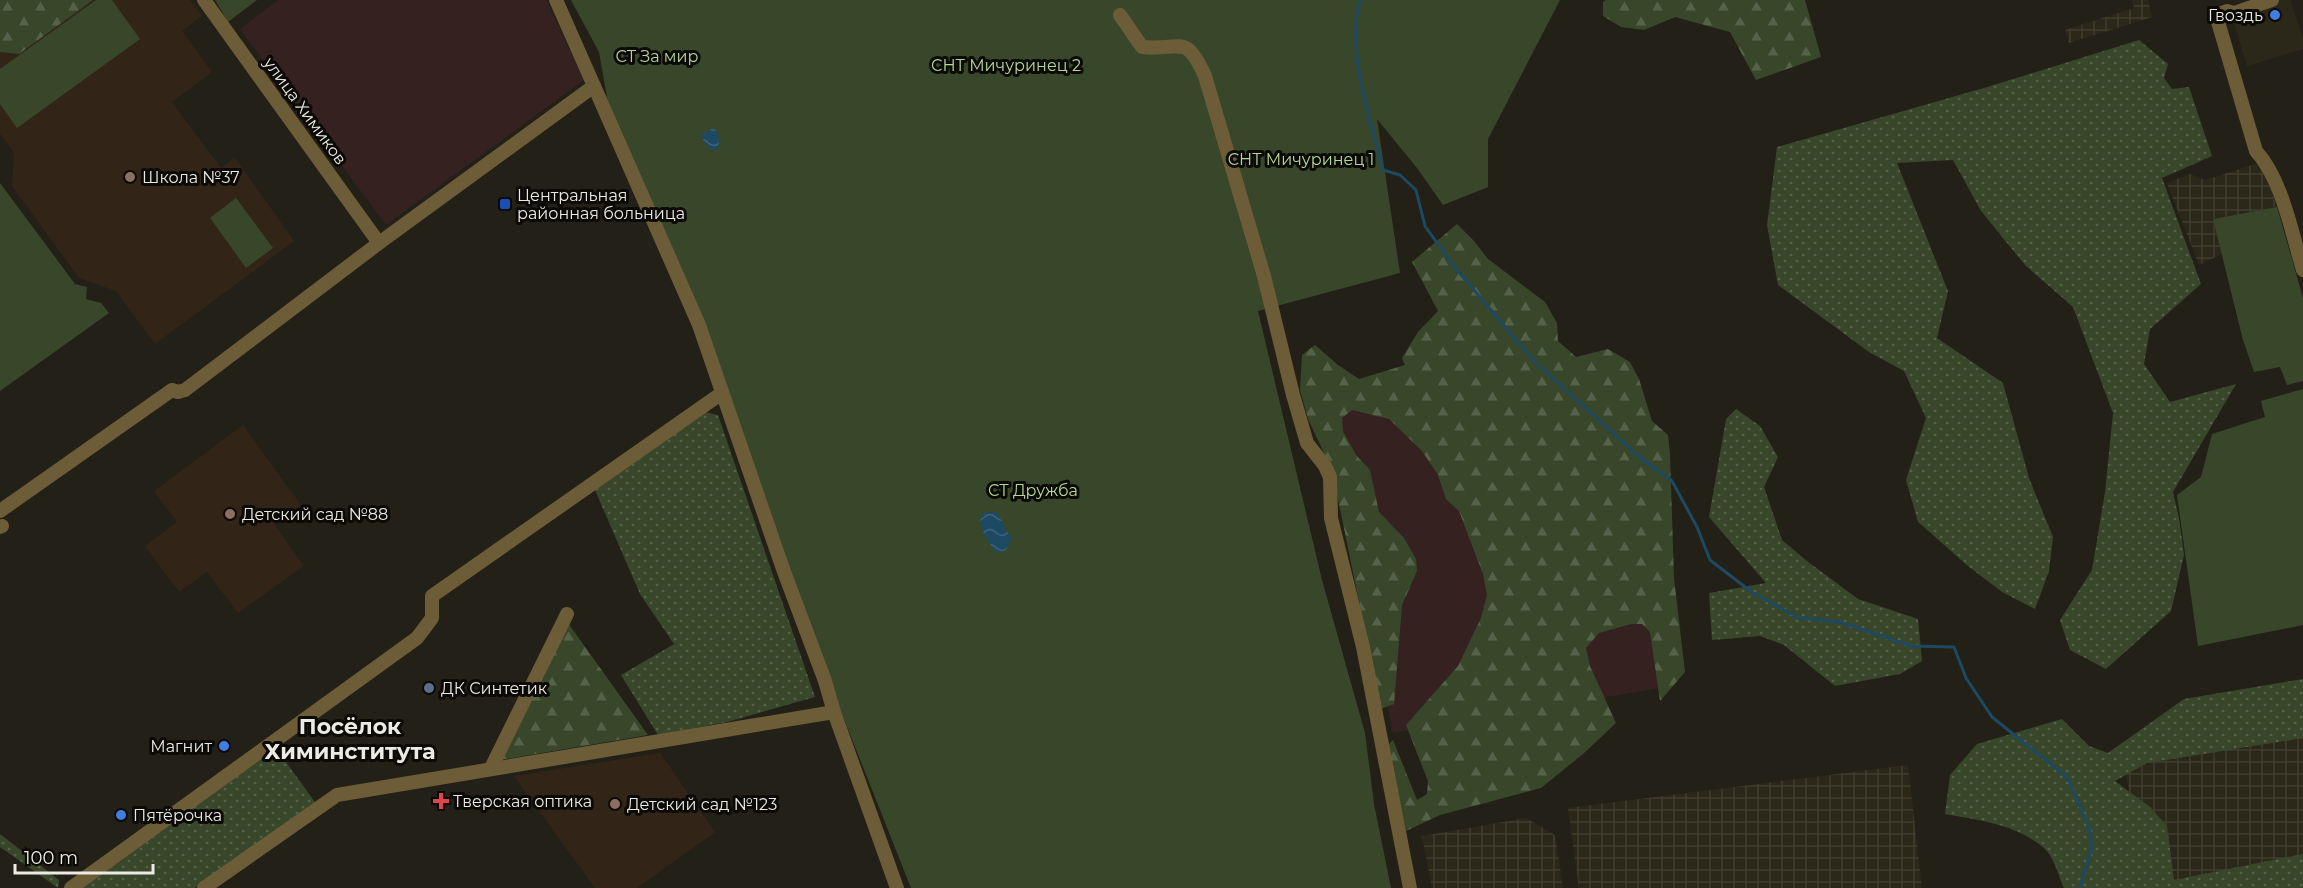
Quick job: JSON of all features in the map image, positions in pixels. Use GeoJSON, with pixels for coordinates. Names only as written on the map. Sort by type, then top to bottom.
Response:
{"type":"FeatureCollection","features":[{"type":"Feature","properties":{"kind":"street","name":"улица Химиков"},"geometry":{"type":"LineString","coordinates":[[204,0],[379,243]]}},
{"type":"Feature","properties":{"kind":"street"},"geometry":{"type":"LineString","coordinates":[[556,0],[699,325],[897,888]]}},
{"type":"Feature","properties":{"kind":"street"},"geometry":{"type":"LineString","coordinates":[[2272,0],[2234,14],[2227,11],[2216,15],[2256,151],[2264,159],[2274,179],[2303,270]]}},
{"type":"Feature","properties":{"kind":"street"},"geometry":{"type":"LineString","coordinates":[[1120,15],[1142,47],[1156,49],[1182,46],[1192,50],[1205,76],[1264,276],[1307,443],[1325,466],[1330,477],[1332,518],[1363,647],[1410,888]]}},
{"type":"Feature","properties":{"kind":"street"},"geometry":{"type":"LineString","coordinates":[[0,511],[172,390],[178,392],[184,390],[379,243],[594,86]]}},
{"type":"Feature","properties":{"kind":"street"},"geometry":{"type":"LineString","coordinates":[[71,888],[417,638],[432,618],[434,607],[432,596],[722,393]]}},
{"type":"Feature","properties":{"kind":"street"},"geometry":{"type":"LineString","coordinates":[[492,768],[567,614]]}},
{"type":"Feature","properties":{"kind":"street"},"geometry":{"type":"LineString","coordinates":[[204,888],[337,795],[834,711]]}},
{"type":"Feature","properties":{"kind":"shaded area","name":"Школа №37"},"geometry":{"type":"Polygon","coordinates":[[[69,0],[190,0],[202,16],[182,31],[212,72],[172,102],[221,168],[235,158],[294,241],[155,344],[116,291],[79,278],[12,186],[14,153],[0,134],[0,50],[69,0]]]}},
{"type":"Feature","properties":{"kind":"shaded area"},"geometry":{"type":"Polygon","coordinates":[[[278,0],[546,0],[584,80],[386,225],[240,29],[278,0]]]}},
{"type":"Feature","properties":{"kind":"shaded area"},"geometry":{"type":"Polygon","coordinates":[[[2132,0],[2148,0],[2152,17],[2069,43],[2065,30],[2134,8],[2132,0]]]}},
{"type":"Feature","properties":{"kind":"shaded area"},"geometry":{"type":"Polygon","coordinates":[[[2279,0],[2290,0],[2303,38],[2303,49],[2247,66],[2232,16],[2279,0]]]}},
{"type":"Feature","properties":{"kind":"shaded area"},"geometry":{"type":"Polygon","coordinates":[[[2262,162],[2277,207],[2213,219],[2222,254],[2199,265],[2167,183],[2190,174],[2205,180],[2262,162]]]}},
{"type":"Feature","properties":{"kind":"shaded area"},"geometry":{"type":"Polygon","coordinates":[[[1324,397],[1638,475],[1666,687],[1393,733],[1324,397]]]}},
{"type":"Feature","properties":{"kind":"shaded area","name":"Детский сад №88"},"geometry":{"type":"Polygon","coordinates":[[[243,425],[301,505],[274,524],[304,566],[238,613],[207,572],[179,592],[145,546],[177,522],[154,491],[243,425]]]}},
{"type":"Feature","properties":{"kind":"shaded area"},"geometry":{"type":"Polygon","coordinates":[[[2303,729],[2303,873],[2148,888],[2123,759],[2303,729]]]}},
{"type":"Feature","properties":{"kind":"shaded area","name":"Детский сад №123"},"geometry":{"type":"Polygon","coordinates":[[[660,753],[715,832],[637,888],[595,888],[514,776],[660,753]]]}},
{"type":"Feature","properties":{"kind":"shaded area"},"geometry":{"type":"Polygon","coordinates":[[[1908,765],[1922,888],[1579,888],[1568,808],[1908,765]]]}},
{"type":"Feature","properties":{"kind":"shaded area"},"geometry":{"type":"Polygon","coordinates":[[[1526,818],[1555,835],[1563,888],[1432,888],[1422,836],[1526,818]]]}},
{"type":"Feature","properties":{"kind":"green space"},"geometry":{"type":"Polygon","coordinates":[[[0,0],[93,0],[19,54],[0,52],[0,0]]]}},
{"type":"Feature","properties":{"kind":"green space"},"geometry":{"type":"Polygon","coordinates":[[[96,0],[112,0],[140,39],[17,128],[0,104],[0,69],[96,0]]]}},
{"type":"Feature","properties":{"kind":"green space"},"geometry":{"type":"Polygon","coordinates":[[[215,0],[257,0],[228,22],[215,0]]]}},
{"type":"Feature","properties":{"kind":"green space"},"geometry":{"type":"Polygon","coordinates":[[[571,0],[1560,0],[1488,139],[1488,187],[1443,205],[1417,168],[1377,119],[1400,273],[1258,311],[1322,580],[1365,733],[1374,804],[1391,888],[911,888],[775,545],[702,331],[613,131],[599,52],[571,0]]]}},
{"type":"Feature","properties":{"kind":"green space"},"geometry":{"type":"Polygon","coordinates":[[[1606,0],[1805,0],[1821,57],[1756,80],[1730,32],[1675,17],[1644,30],[1621,27],[1603,16],[1603,2],[1606,0]]]}},
{"type":"Feature","properties":{"kind":"green space"},"geometry":{"type":"Polygon","coordinates":[[[2139,40],[2168,64],[2164,78],[2172,89],[2189,87],[2212,156],[2162,178],[2201,284],[2150,329],[2144,364],[2170,402],[2236,384],[2173,492],[2184,555],[2171,611],[2106,669],[2070,650],[2060,620],[2092,570],[2105,492],[2113,413],[2073,307],[2025,265],[1981,211],[1953,160],[1897,163],[1948,291],[1937,338],[2003,383],[2029,478],[2053,537],[2049,571],[2035,609],[2002,592],[1918,522],[1906,480],[1926,418],[1904,371],[1869,352],[1778,285],[1767,225],[1777,147],[1984,88],[2139,40]]]}},
{"type":"Feature","properties":{"kind":"green space"},"geometry":{"type":"Polygon","coordinates":[[[0,183],[75,284],[87,287],[86,299],[101,303],[109,313],[0,391],[0,183]]]}},
{"type":"Feature","properties":{"kind":"green space"},"geometry":{"type":"Polygon","coordinates":[[[236,198],[273,248],[246,268],[210,218],[236,198]]]}},
{"type":"Feature","properties":{"kind":"green space"},"geometry":{"type":"Polygon","coordinates":[[[2277,207],[2303,298],[2303,381],[2287,385],[2280,367],[2254,372],[2243,340],[2213,219],[2277,207]]]}},
{"type":"Feature","properties":{"kind":"green space"},"geometry":{"type":"Polygon","coordinates":[[[1457,224],[1488,259],[1545,302],[1557,323],[1558,341],[1576,357],[1608,349],[1630,362],[1639,379],[1652,421],[1668,435],[1674,578],[1685,672],[1660,701],[1650,632],[1642,624],[1631,624],[1599,633],[1586,648],[1590,666],[1616,723],[1583,754],[1541,788],[1440,815],[1406,831],[1388,745],[1393,740],[1417,800],[1427,794],[1428,781],[1406,725],[1458,666],[1481,618],[1487,595],[1483,574],[1459,511],[1446,499],[1438,475],[1422,451],[1389,419],[1352,410],[1342,418],[1343,431],[1356,455],[1370,470],[1379,512],[1404,538],[1416,559],[1417,571],[1402,605],[1394,704],[1381,709],[1332,470],[1308,419],[1300,390],[1302,355],[1315,345],[1359,379],[1405,365],[1402,358],[1418,332],[1438,311],[1412,262],[1457,224]]]}},
{"type":"Feature","properties":{"kind":"green space"},"geometry":{"type":"Polygon","coordinates":[[[2303,389],[2303,625],[2198,646],[2177,495],[2201,477],[2212,434],[2265,417],[2261,401],[2303,389]]]}},
{"type":"Feature","properties":{"kind":"green space"},"geometry":{"type":"Polygon","coordinates":[[[1736,409],[1760,426],[1778,457],[1764,487],[1782,540],[1858,599],[1918,619],[1922,661],[1900,674],[1835,686],[1784,645],[1760,636],[1712,640],[1709,593],[1766,583],[1709,517],[1726,419],[1736,409]]]}},
{"type":"Feature","properties":{"kind":"green space"},"geometry":{"type":"Polygon","coordinates":[[[705,412],[718,415],[815,697],[727,722],[658,735],[621,675],[674,644],[640,594],[595,490],[705,412]]]}},
{"type":"Feature","properties":{"kind":"green space"},"geometry":{"type":"Polygon","coordinates":[[[568,623],[648,735],[500,760],[568,623]]]}},
{"type":"Feature","properties":{"kind":"green space"},"geometry":{"type":"Polygon","coordinates":[[[2303,679],[2303,738],[2147,763],[2115,781],[2150,807],[2167,826],[2174,880],[2303,854],[2303,888],[2064,888],[2049,853],[2036,842],[2012,829],[1945,814],[1950,775],[1977,744],[2062,719],[2089,746],[2108,753],[2184,699],[2303,679]]]}},
{"type":"Feature","properties":{"kind":"green space"},"geometry":{"type":"Polygon","coordinates":[[[275,747],[315,802],[195,888],[82,888],[275,747]]]}},
{"type":"Feature","properties":{"kind":"green space"},"geometry":{"type":"Polygon","coordinates":[[[0,834],[59,880],[58,888],[0,847],[0,834]]]}},
{"type":"Feature","properties":{"kind":"water"},"geometry":{"type":"Polygon","coordinates":[[[713,128],[718,135],[719,143],[717,149],[711,150],[704,142],[702,135],[713,128]]]}},
{"type":"Feature","properties":{"kind":"water"},"geometry":{"type":"Polygon","coordinates":[[[997,512],[1012,538],[1006,550],[996,553],[980,523],[983,513],[997,512]]]}},
{"type":"Feature","properties":{"kind":"waterway"},"geometry":{"type":"LineString","coordinates":[[1360,0],[1356,20],[1358,63],[1366,107],[1383,170],[1400,175],[1416,190],[1425,226],[1452,264],[1532,359],[1638,456],[1672,481],[1697,527],[1710,560],[1753,593],[1799,618],[1840,622],[1911,646],[1954,647],[1966,678],[1992,717],[2067,777],[2089,827],[2092,847],[2080,888]]}},
{"type":"Feature","properties":{"kind":"place","name":"Гвоздь"},"geometry":{"type":"Point","coordinates":[2275,15]}},
{"type":"Feature","properties":{"kind":"place","name":"Школа №37"},"geometry":{"type":"Point","coordinates":[130,177]}},
{"type":"Feature","properties":{"kind":"place","name":"Центральная районная больница"},"geometry":{"type":"Point","coordinates":[505,204]}},
{"type":"Feature","properties":{"kind":"place","name":"Детский сад №88"},"geometry":{"type":"Point","coordinates":[230,514]}},
{"type":"Feature","properties":{"kind":"place","name":"ДК Синтетик"},"geometry":{"type":"Point","coordinates":[429,688]}},
{"type":"Feature","properties":{"kind":"place","name":"Магнит"},"geometry":{"type":"Point","coordinates":[224,746]}},
{"type":"Feature","properties":{"kind":"place","name":"Тверская оптика"},"geometry":{"type":"Point","coordinates":[441,801]}},
{"type":"Feature","properties":{"kind":"place","name":"Детский сад №123"},"geometry":{"type":"Point","coordinates":[615,804]}},
{"type":"Feature","properties":{"kind":"place","name":"Пятёрочка"},"geometry":{"type":"Point","coordinates":[121,815]}},
{"type":"Feature","properties":{"kind":"district","name":"Посёлок Химинститута"},"geometry":{"type":"Point","coordinates":[350,738]}},
{"type":"Feature","properties":{"kind":"park label","name":"СТ За мир"},"geometry":{"type":"Point","coordinates":[657,56]}},
{"type":"Feature","properties":{"kind":"park label","name":"СНТ Мичуринец 2"},"geometry":{"type":"Point","coordinates":[1006,65]}},
{"type":"Feature","properties":{"kind":"park label","name":"СНТ Мичуринец 1"},"geometry":{"type":"Point","coordinates":[1301,159]}},
{"type":"Feature","properties":{"kind":"park label","name":"СТ Дружба"},"geometry":{"type":"Point","coordinates":[1033,490]}}]}
